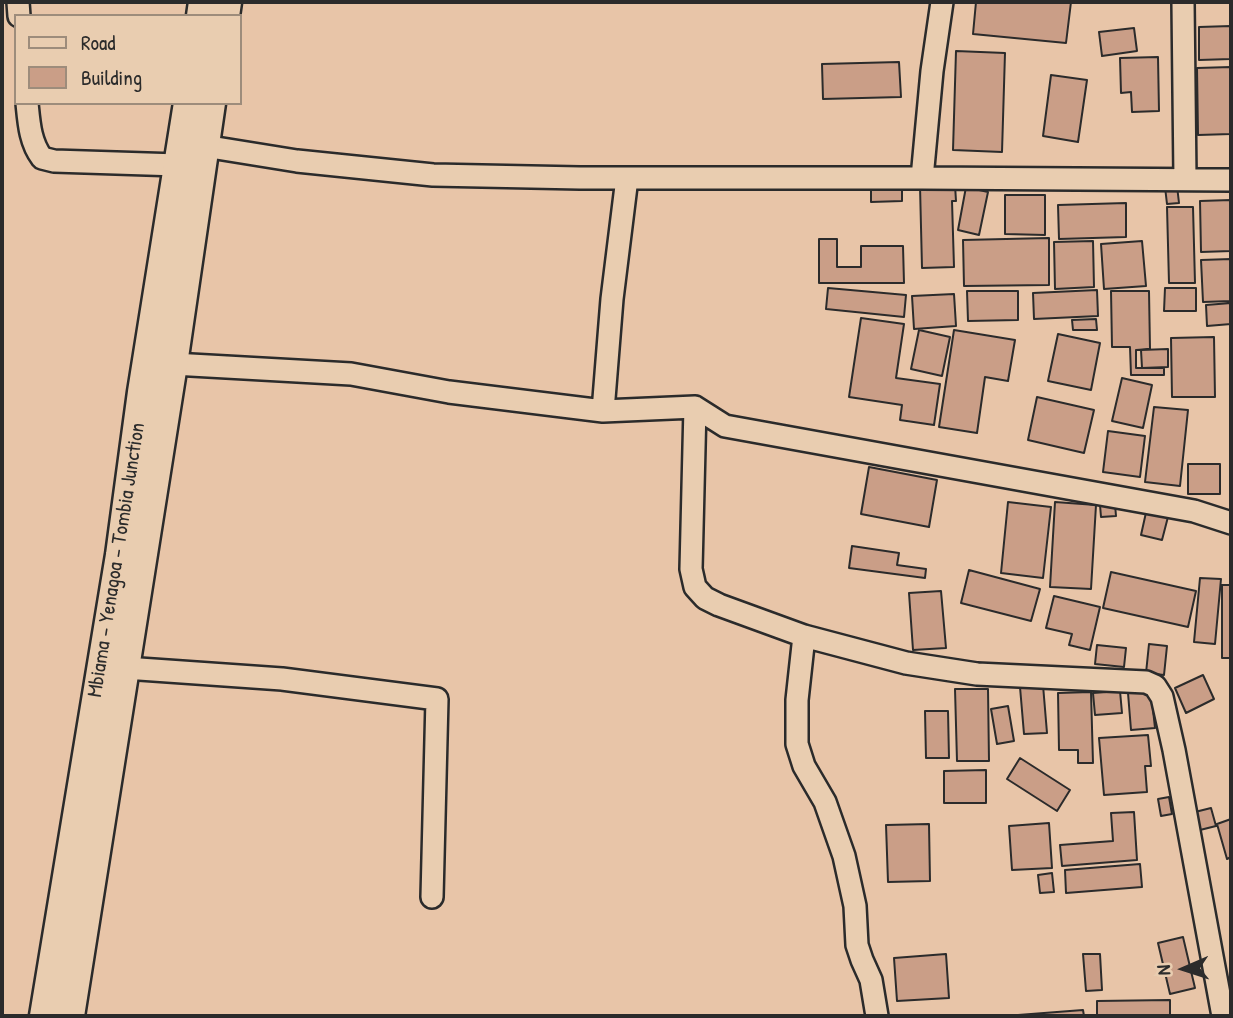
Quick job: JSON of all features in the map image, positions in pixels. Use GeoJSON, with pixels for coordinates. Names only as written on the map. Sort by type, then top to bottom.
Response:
{"type":"FeatureCollection","features":[{"type":"Feature","properties":{"kind":"main road","name":"Mbiama – Yenagoa – Tombia Junction"},"geometry":{"type":"LineString","coordinates":[[44,1016],[120,555],[142,392],[188,105]]}},
{"type":"Feature","properties":{"kind":"main road","name":"Mbiama – Yenagoa – Tombia Junction"},"geometry":{"type":"LineString","coordinates":[[70,1016],[173,364],[211,105]]}},
{"type":"Feature","properties":{"kind":"street"},"geometry":{"type":"LineString","coordinates":[[922,178],[932,71],[942,2]]}},
{"type":"Feature","properties":{"kind":"street"},"geometry":{"type":"LineString","coordinates":[[1183,2],[1185,179]]}},
{"type":"Feature","properties":{"kind":"street"},"geometry":{"type":"LineString","coordinates":[[27,105],[34,148],[42,158],[54,161],[178,165]]}},
{"type":"Feature","properties":{"kind":"street"},"geometry":{"type":"LineString","coordinates":[[204,146],[297,160],[433,175],[1231,180]]}},
{"type":"Feature","properties":{"kind":"street"},"geometry":{"type":"LineString","coordinates":[[603,411],[612,299],[627,178]]}},
{"type":"Feature","properties":{"kind":"street"},"geometry":{"type":"LineString","coordinates":[[173,364],[351,374],[449,392],[603,411],[695,407],[725,426],[1194,511],[1231,523]]}},
{"type":"Feature","properties":{"kind":"street"},"geometry":{"type":"LineString","coordinates":[[695,407],[691,569],[695,587],[705,598],[804,636],[906,663],[977,674],[1146,682],[1155,686],[1162,697],[1174,750],[1223,1016]]}},
{"type":"Feature","properties":{"kind":"street"},"geometry":{"type":"LineString","coordinates":[[804,636],[797,700],[797,744],[804,766],[825,802],[844,856],[855,906],[858,945],[871,980],[877,1016]]}},
{"type":"Feature","properties":{"kind":"street"},"geometry":{"type":"LineString","coordinates":[[125,668],[282,678],[437,699],[432,897]]}},
{"type":"Feature","properties":{"kind":"building"},"geometry":{"type":"Polygon","coordinates":[[[976,2],[1071,2],[1066,43],[973,34],[976,2]]]}},
{"type":"Feature","properties":{"kind":"building"},"geometry":{"type":"Polygon","coordinates":[[[1231,26],[1231,59],[1199,60],[1199,27],[1231,26]]]}},
{"type":"Feature","properties":{"kind":"building"},"geometry":{"type":"Polygon","coordinates":[[[1134,28],[1137,51],[1102,56],[1099,32],[1134,28]]]}},
{"type":"Feature","properties":{"kind":"building"},"geometry":{"type":"Polygon","coordinates":[[[956,51],[1005,53],[1002,152],[953,150],[956,51]]]}},
{"type":"Feature","properties":{"kind":"building"},"geometry":{"type":"Polygon","coordinates":[[[1158,57],[1159,111],[1132,112],[1131,92],[1121,93],[1120,58],[1158,57]]]}},
{"type":"Feature","properties":{"kind":"building"},"geometry":{"type":"Polygon","coordinates":[[[899,62],[901,97],[823,99],[822,64],[899,62]]]}},
{"type":"Feature","properties":{"kind":"building"},"geometry":{"type":"Polygon","coordinates":[[[1231,67],[1231,134],[1198,135],[1197,68],[1231,67]]]}},
{"type":"Feature","properties":{"kind":"building"},"geometry":{"type":"Polygon","coordinates":[[[1051,75],[1087,80],[1078,142],[1043,136],[1051,75]]]}},
{"type":"Feature","properties":{"kind":"building"},"geometry":{"type":"Polygon","coordinates":[[[902,185],[902,201],[871,202],[871,186],[902,185]]]}},
{"type":"Feature","properties":{"kind":"building"},"geometry":{"type":"Polygon","coordinates":[[[955,185],[956,201],[952,201],[954,267],[922,268],[920,186],[955,185]]]}},
{"type":"Feature","properties":{"kind":"building"},"geometry":{"type":"Polygon","coordinates":[[[1177,186],[1179,203],[1167,204],[1165,187],[1177,186]]]}},
{"type":"Feature","properties":{"kind":"building"},"geometry":{"type":"Polygon","coordinates":[[[966,187],[988,192],[979,235],[958,230],[966,187]]]}},
{"type":"Feature","properties":{"kind":"building"},"geometry":{"type":"Polygon","coordinates":[[[1005,195],[1045,195],[1045,235],[1005,234],[1005,195]]]}},
{"type":"Feature","properties":{"kind":"building"},"geometry":{"type":"Polygon","coordinates":[[[1231,200],[1231,251],[1201,252],[1200,201],[1231,200]]]}},
{"type":"Feature","properties":{"kind":"building"},"geometry":{"type":"Polygon","coordinates":[[[1126,203],[1126,237],[1059,239],[1058,205],[1126,203]]]}},
{"type":"Feature","properties":{"kind":"building"},"geometry":{"type":"Polygon","coordinates":[[[1167,207],[1193,207],[1195,283],[1169,283],[1167,207]]]}},
{"type":"Feature","properties":{"kind":"building"},"geometry":{"type":"Polygon","coordinates":[[[1049,238],[1049,285],[964,286],[963,240],[1049,238]]]}},
{"type":"Feature","properties":{"kind":"building"},"geometry":{"type":"Polygon","coordinates":[[[819,239],[837,239],[837,267],[861,267],[861,246],[903,246],[904,283],[819,283],[819,239]]]}},
{"type":"Feature","properties":{"kind":"building"},"geometry":{"type":"Polygon","coordinates":[[[1093,241],[1094,287],[1055,289],[1054,242],[1093,241]]]}},
{"type":"Feature","properties":{"kind":"building"},"geometry":{"type":"Polygon","coordinates":[[[1142,241],[1146,286],[1104,289],[1101,244],[1142,241]]]}},
{"type":"Feature","properties":{"kind":"building"},"geometry":{"type":"Polygon","coordinates":[[[1231,259],[1231,301],[1203,302],[1201,260],[1231,259]]]}},
{"type":"Feature","properties":{"kind":"building"},"geometry":{"type":"Polygon","coordinates":[[[828,288],[906,295],[904,317],[826,309],[828,288]]]}},
{"type":"Feature","properties":{"kind":"building"},"geometry":{"type":"Polygon","coordinates":[[[1165,288],[1196,288],[1196,311],[1164,311],[1165,288]]]}},
{"type":"Feature","properties":{"kind":"building"},"geometry":{"type":"Polygon","coordinates":[[[1097,290],[1098,316],[1034,319],[1033,293],[1097,290]]]}},
{"type":"Feature","properties":{"kind":"building"},"geometry":{"type":"Polygon","coordinates":[[[967,291],[1018,291],[1018,320],[968,321],[967,291]]]}},
{"type":"Feature","properties":{"kind":"building"},"geometry":{"type":"Polygon","coordinates":[[[1111,291],[1149,291],[1150,349],[1136,350],[1136,368],[1164,368],[1164,375],[1131,375],[1130,347],[1112,347],[1111,291]]]}},
{"type":"Feature","properties":{"kind":"building"},"geometry":{"type":"Polygon","coordinates":[[[954,294],[956,326],[914,329],[912,296],[954,294]]]}},
{"type":"Feature","properties":{"kind":"building"},"geometry":{"type":"Polygon","coordinates":[[[1231,303],[1231,324],[1207,326],[1206,305],[1231,303]]]}},
{"type":"Feature","properties":{"kind":"building"},"geometry":{"type":"Polygon","coordinates":[[[861,318],[904,324],[896,378],[940,384],[934,425],[900,420],[902,405],[849,397],[861,318]]]}},
{"type":"Feature","properties":{"kind":"building"},"geometry":{"type":"Polygon","coordinates":[[[1096,319],[1097,330],[1073,330],[1072,320],[1096,319]]]}},
{"type":"Feature","properties":{"kind":"building"},"geometry":{"type":"Polygon","coordinates":[[[919,330],[950,337],[942,376],[911,369],[919,330]]]}},
{"type":"Feature","properties":{"kind":"building"},"geometry":{"type":"Polygon","coordinates":[[[954,330],[1015,340],[1008,381],[985,377],[977,433],[939,427],[954,330]]]}},
{"type":"Feature","properties":{"kind":"building"},"geometry":{"type":"Polygon","coordinates":[[[1058,334],[1100,343],[1091,390],[1048,381],[1058,334]]]}},
{"type":"Feature","properties":{"kind":"building"},"geometry":{"type":"Polygon","coordinates":[[[1214,337],[1215,397],[1172,397],[1171,338],[1214,337]]]}},
{"type":"Feature","properties":{"kind":"building"},"geometry":{"type":"Polygon","coordinates":[[[1168,349],[1168,367],[1142,368],[1141,350],[1168,349]]]}},
{"type":"Feature","properties":{"kind":"building"},"geometry":{"type":"Polygon","coordinates":[[[1122,378],[1152,385],[1143,428],[1112,421],[1122,378]]]}},
{"type":"Feature","properties":{"kind":"building"},"geometry":{"type":"Polygon","coordinates":[[[1037,397],[1094,410],[1084,453],[1028,440],[1037,397]]]}},
{"type":"Feature","properties":{"kind":"building"},"geometry":{"type":"Polygon","coordinates":[[[1154,407],[1188,410],[1180,486],[1145,482],[1154,407]]]}},
{"type":"Feature","properties":{"kind":"building"},"geometry":{"type":"Polygon","coordinates":[[[1108,431],[1145,436],[1140,477],[1103,472],[1108,431]]]}},
{"type":"Feature","properties":{"kind":"building"},"geometry":{"type":"Polygon","coordinates":[[[1188,464],[1220,464],[1220,494],[1188,494],[1188,464]]]}},
{"type":"Feature","properties":{"kind":"building"},"geometry":{"type":"Polygon","coordinates":[[[869,467],[937,480],[929,527],[861,514],[869,467]]]}},
{"type":"Feature","properties":{"kind":"building"},"geometry":{"type":"Polygon","coordinates":[[[1008,502],[1051,507],[1043,578],[1001,573],[1008,502]]]}},
{"type":"Feature","properties":{"kind":"building"},"geometry":{"type":"Polygon","coordinates":[[[1055,502],[1096,505],[1091,589],[1050,587],[1055,502]]]}},
{"type":"Feature","properties":{"kind":"building"},"geometry":{"type":"Polygon","coordinates":[[[1115,504],[1116,516],[1101,517],[1100,505],[1115,504]]]}},
{"type":"Feature","properties":{"kind":"building"},"geometry":{"type":"Polygon","coordinates":[[[1147,508],[1169,513],[1162,540],[1141,535],[1147,508]]]}},
{"type":"Feature","properties":{"kind":"building"},"geometry":{"type":"Polygon","coordinates":[[[852,546],[899,553],[897,565],[926,569],[925,578],[849,568],[852,546]]]}},
{"type":"Feature","properties":{"kind":"building"},"geometry":{"type":"Polygon","coordinates":[[[969,570],[1040,589],[1031,621],[961,603],[969,570]]]}},
{"type":"Feature","properties":{"kind":"building"},"geometry":{"type":"Polygon","coordinates":[[[1111,572],[1196,591],[1188,627],[1103,608],[1111,572]]]}},
{"type":"Feature","properties":{"kind":"building"},"geometry":{"type":"Polygon","coordinates":[[[1200,578],[1221,579],[1215,644],[1194,642],[1200,578]]]}},
{"type":"Feature","properties":{"kind":"building"},"geometry":{"type":"Polygon","coordinates":[[[1222,585],[1231,585],[1231,658],[1222,658],[1222,585]]]}},
{"type":"Feature","properties":{"kind":"building"},"geometry":{"type":"Polygon","coordinates":[[[941,591],[946,648],[913,650],[909,593],[941,591]]]}},
{"type":"Feature","properties":{"kind":"building"},"geometry":{"type":"Polygon","coordinates":[[[1054,596],[1100,607],[1090,650],[1069,645],[1072,634],[1046,628],[1054,596]]]}},
{"type":"Feature","properties":{"kind":"building"},"geometry":{"type":"Polygon","coordinates":[[[1149,644],[1167,646],[1164,675],[1146,673],[1149,644]]]}},
{"type":"Feature","properties":{"kind":"building"},"geometry":{"type":"Polygon","coordinates":[[[1097,645],[1126,648],[1124,667],[1095,664],[1097,645]]]}},
{"type":"Feature","properties":{"kind":"building"},"geometry":{"type":"Polygon","coordinates":[[[1203,675],[1214,699],[1186,713],[1175,688],[1203,675]]]}},
{"type":"Feature","properties":{"kind":"building"},"geometry":{"type":"Polygon","coordinates":[[[1043,685],[1047,733],[1024,734],[1020,687],[1043,685]]]}},
{"type":"Feature","properties":{"kind":"building"},"geometry":{"type":"Polygon","coordinates":[[[955,689],[988,689],[989,761],[957,761],[955,689]]]}},
{"type":"Feature","properties":{"kind":"building"},"geometry":{"type":"Polygon","coordinates":[[[1120,691],[1122,713],[1095,715],[1093,693],[1120,691]]]}},
{"type":"Feature","properties":{"kind":"building"},"geometry":{"type":"Polygon","coordinates":[[[1151,691],[1155,728],[1131,730],[1128,693],[1151,691]]]}},
{"type":"Feature","properties":{"kind":"building"},"geometry":{"type":"Polygon","coordinates":[[[1091,692],[1093,763],[1078,763],[1078,750],[1059,750],[1058,693],[1091,692]]]}},
{"type":"Feature","properties":{"kind":"building"},"geometry":{"type":"Polygon","coordinates":[[[1008,706],[1014,741],[997,744],[991,709],[1008,706]]]}},
{"type":"Feature","properties":{"kind":"building"},"geometry":{"type":"Polygon","coordinates":[[[925,711],[948,711],[949,758],[926,758],[925,711]]]}},
{"type":"Feature","properties":{"kind":"building"},"geometry":{"type":"Polygon","coordinates":[[[1148,735],[1151,766],[1145,766],[1147,792],[1104,795],[1099,738],[1148,735]]]}},
{"type":"Feature","properties":{"kind":"building"},"geometry":{"type":"Polygon","coordinates":[[[1020,758],[1070,790],[1057,811],[1007,779],[1020,758]]]}},
{"type":"Feature","properties":{"kind":"building"},"geometry":{"type":"Polygon","coordinates":[[[986,770],[986,803],[944,803],[944,771],[986,770]]]}},
{"type":"Feature","properties":{"kind":"building"},"geometry":{"type":"Polygon","coordinates":[[[1169,797],[1172,814],[1161,816],[1158,799],[1169,797]]]}},
{"type":"Feature","properties":{"kind":"building"},"geometry":{"type":"Polygon","coordinates":[[[1211,808],[1216,826],[1196,831],[1191,813],[1211,808]]]}},
{"type":"Feature","properties":{"kind":"building"},"geometry":{"type":"Polygon","coordinates":[[[1134,812],[1137,860],[1062,866],[1060,845],[1113,841],[1111,813],[1134,812]]]}},
{"type":"Feature","properties":{"kind":"building"},"geometry":{"type":"Polygon","coordinates":[[[1231,819],[1231,857],[1227,859],[1217,824],[1231,819]]]}},
{"type":"Feature","properties":{"kind":"building"},"geometry":{"type":"Polygon","coordinates":[[[1049,823],[1052,868],[1012,870],[1009,826],[1049,823]]]}},
{"type":"Feature","properties":{"kind":"building"},"geometry":{"type":"Polygon","coordinates":[[[929,824],[930,881],[888,882],[886,825],[929,824]]]}},
{"type":"Feature","properties":{"kind":"building"},"geometry":{"type":"Polygon","coordinates":[[[1140,864],[1142,887],[1066,893],[1065,870],[1140,864]]]}},
{"type":"Feature","properties":{"kind":"building"},"geometry":{"type":"Polygon","coordinates":[[[1052,873],[1054,892],[1040,893],[1038,875],[1052,873]]]}},
{"type":"Feature","properties":{"kind":"building"},"geometry":{"type":"Polygon","coordinates":[[[1183,937],[1195,988],[1170,994],[1158,943],[1183,937]]]}},
{"type":"Feature","properties":{"kind":"building"},"geometry":{"type":"Polygon","coordinates":[[[946,954],[949,998],[897,1001],[894,958],[946,954]]]}},
{"type":"Feature","properties":{"kind":"building"},"geometry":{"type":"Polygon","coordinates":[[[1083,954],[1100,954],[1102,990],[1086,991],[1083,954]]]}},
{"type":"Feature","properties":{"kind":"building"},"geometry":{"type":"Polygon","coordinates":[[[1170,1000],[1170,1016],[1097,1016],[1097,1001],[1170,1000]]]}},
{"type":"Feature","properties":{"kind":"building"},"geometry":{"type":"Polygon","coordinates":[[[1083,1010],[1084,1016],[1005,1016],[1083,1010]]]}}]}
